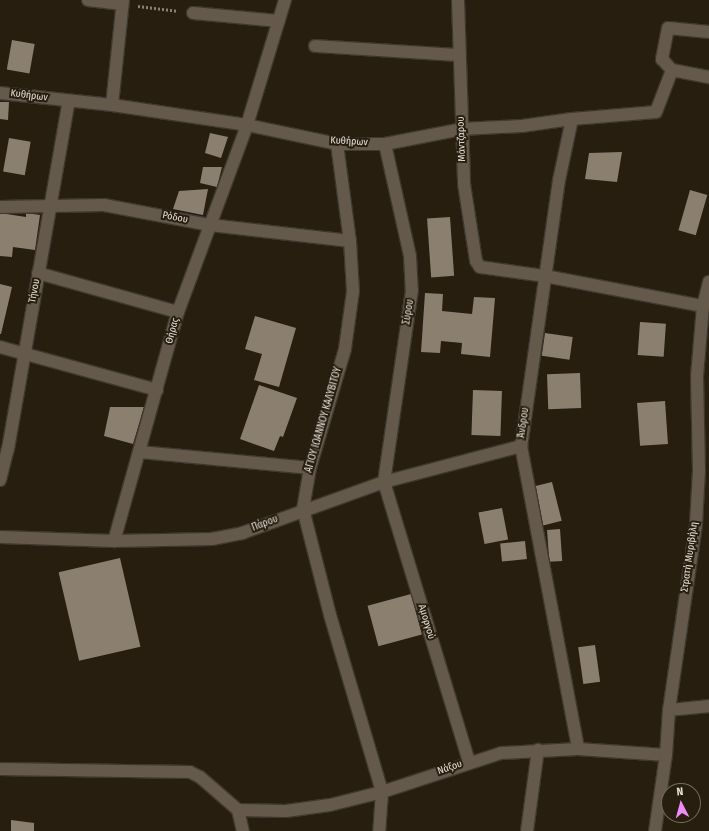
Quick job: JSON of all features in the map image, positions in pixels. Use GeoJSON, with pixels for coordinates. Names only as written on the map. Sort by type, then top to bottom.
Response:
{"type":"FeatureCollection","features":[{"type":"Feature","properties":{"kind":"street"},"geometry":{"type":"LineString","coordinates":[[88,0],[123,2],[112,105]]}},
{"type":"Feature","properties":{"kind":"street","name":"Θήρας"},"geometry":{"type":"LineString","coordinates":[[114,541],[178,312],[247,125],[285,0]]}},
{"type":"Feature","properties":{"kind":"street","name":"Μάντζαρου"},"geometry":{"type":"LineString","coordinates":[[458,0],[464,184],[476,261],[480,268],[545,276]]}},
{"type":"Feature","properties":{"kind":"street"},"geometry":{"type":"LineString","coordinates":[[193,12],[279,21]]}},
{"type":"Feature","properties":{"kind":"street"},"geometry":{"type":"LineString","coordinates":[[709,32],[668,28],[662,60],[672,70],[709,78]]}},
{"type":"Feature","properties":{"kind":"street"},"geometry":{"type":"LineString","coordinates":[[315,46],[460,55]]}},
{"type":"Feature","properties":{"kind":"street","name":"Κυθήρων"},"geometry":{"type":"LineString","coordinates":[[0,93],[112,105],[247,125],[337,144],[385,144],[462,129],[522,126],[572,118],[656,112],[672,70]]}},
{"type":"Feature","properties":{"kind":"street","name":"Τήνου"},"geometry":{"type":"LineString","coordinates":[[0,480],[4,448],[24,353],[69,101]]}},
{"type":"Feature","properties":{"kind":"street","name":"Άνδρου"},"geometry":{"type":"LineString","coordinates":[[572,118],[559,180],[521,446],[578,749]]}},
{"type":"Feature","properties":{"kind":"street","name":"ΑΓΙΟΥ ΙΩΑΝΝΟΥ ΚΑΛΥΒΙΤΟΥ"},"geometry":{"type":"LineString","coordinates":[[337,144],[350,241],[352,291],[344,348],[310,468],[303,510],[330,615],[382,792],[379,831]]}},
{"type":"Feature","properties":{"kind":"street","name":"Σύρου"},"geometry":{"type":"LineString","coordinates":[[384,482],[412,290],[410,256],[385,144]]}},
{"type":"Feature","properties":{"kind":"street","name":"Ρόδου"},"geometry":{"type":"LineString","coordinates":[[0,207],[51,204],[104,205],[210,225],[350,241]]}},
{"type":"Feature","properties":{"kind":"street"},"geometry":{"type":"LineString","coordinates":[[38,273],[178,312]]}},
{"type":"Feature","properties":{"kind":"street"},"geometry":{"type":"LineString","coordinates":[[545,276],[703,306]]}},
{"type":"Feature","properties":{"kind":"street","name":"Στρατή Μυριβήλη"},"geometry":{"type":"LineString","coordinates":[[655,831],[666,755],[669,710],[696,524],[699,471],[697,376],[703,306],[709,282]]}},
{"type":"Feature","properties":{"kind":"street"},"geometry":{"type":"LineString","coordinates":[[0,347],[157,390]]}},
{"type":"Feature","properties":{"kind":"street","name":"Πάρου"},"geometry":{"type":"LineString","coordinates":[[0,537],[114,541],[212,539],[242,533],[384,482],[521,446]]}},
{"type":"Feature","properties":{"kind":"street"},"geometry":{"type":"LineString","coordinates":[[140,452],[310,468]]}},
{"type":"Feature","properties":{"kind":"street","name":"Αμοργού"},"geometry":{"type":"LineString","coordinates":[[384,482],[469,762]]}},
{"type":"Feature","properties":{"kind":"street"},"geometry":{"type":"LineString","coordinates":[[669,710],[709,706]]}},
{"type":"Feature","properties":{"kind":"street","name":"Νάξου"},"geometry":{"type":"LineString","coordinates":[[238,810],[286,811],[330,805],[382,792],[469,762],[501,753],[578,749],[666,755]]}},
{"type":"Feature","properties":{"kind":"street"},"geometry":{"type":"LineString","coordinates":[[527,831],[538,750]]}},
{"type":"Feature","properties":{"kind":"street"},"geometry":{"type":"LineString","coordinates":[[0,769],[95,772],[190,772],[200,777],[238,810],[243,831]]}},
{"type":"Feature","properties":{"kind":"path"},"geometry":{"type":"LineString","coordinates":[[123,2],[193,12]]}},
{"type":"Feature","properties":{"kind":"building"},"geometry":{"type":"Polygon","coordinates":[[[12,40],[35,44],[29,74],[7,70],[12,40]]]}},
{"type":"Feature","properties":{"kind":"building"},"geometry":{"type":"Polygon","coordinates":[[[0,102],[9,102],[8,120],[0,119],[0,102]]]}},
{"type":"Feature","properties":{"kind":"building"},"geometry":{"type":"Polygon","coordinates":[[[210,133],[228,137],[221,158],[205,153],[210,133]]]}},
{"type":"Feature","properties":{"kind":"building"},"geometry":{"type":"Polygon","coordinates":[[[9,138],[31,142],[25,175],[3,171],[9,138]]]}},
{"type":"Feature","properties":{"kind":"building"},"geometry":{"type":"Polygon","coordinates":[[[622,152],[617,182],[585,179],[589,153],[622,152]]]}},
{"type":"Feature","properties":{"kind":"building"},"geometry":{"type":"Polygon","coordinates":[[[203,167],[222,167],[217,187],[200,183],[203,167]]]}},
{"type":"Feature","properties":{"kind":"building"},"geometry":{"type":"Polygon","coordinates":[[[208,189],[203,215],[173,209],[179,191],[208,189]]]}},
{"type":"Feature","properties":{"kind":"building"},"geometry":{"type":"Polygon","coordinates":[[[690,190],[707,195],[696,235],[678,230],[690,190]]]}},
{"type":"Feature","properties":{"kind":"building"},"geometry":{"type":"Polygon","coordinates":[[[0,213],[26,217],[26,213],[40,215],[35,250],[13,247],[12,257],[0,256],[0,213]]]}},
{"type":"Feature","properties":{"kind":"building"},"geometry":{"type":"Polygon","coordinates":[[[450,217],[454,276],[431,277],[427,219],[450,217]]]}},
{"type":"Feature","properties":{"kind":"building"},"geometry":{"type":"Polygon","coordinates":[[[0,284],[12,287],[1,334],[0,334],[0,284]]]}},
{"type":"Feature","properties":{"kind":"building"},"geometry":{"type":"Polygon","coordinates":[[[425,293],[443,294],[442,311],[472,314],[474,297],[495,298],[490,357],[461,354],[462,343],[441,341],[440,353],[421,352],[425,293]]]}},
{"type":"Feature","properties":{"kind":"building"},"geometry":{"type":"Polygon","coordinates":[[[255,316],[296,328],[279,387],[254,380],[262,354],[245,349],[255,316]]]}},
{"type":"Feature","properties":{"kind":"building"},"geometry":{"type":"Polygon","coordinates":[[[640,322],[666,324],[664,357],[638,355],[640,322]]]}},
{"type":"Feature","properties":{"kind":"building"},"geometry":{"type":"Polygon","coordinates":[[[545,333],[573,337],[570,360],[542,356],[545,333]]]}},
{"type":"Feature","properties":{"kind":"building"},"geometry":{"type":"Polygon","coordinates":[[[580,373],[581,408],[548,409],[547,374],[580,373]]]}},
{"type":"Feature","properties":{"kind":"building"},"geometry":{"type":"Polygon","coordinates":[[[259,385],[297,398],[283,437],[280,436],[274,451],[240,439],[259,385]]]}},
{"type":"Feature","properties":{"kind":"building"},"geometry":{"type":"Polygon","coordinates":[[[473,390],[502,391],[500,436],[471,435],[473,390]]]}},
{"type":"Feature","properties":{"kind":"building"},"geometry":{"type":"Polygon","coordinates":[[[665,401],[668,444],[640,446],[637,403],[665,401]]]}},
{"type":"Feature","properties":{"kind":"building"},"geometry":{"type":"Polygon","coordinates":[[[110,407],[144,407],[133,444],[104,436],[110,407]]]}},
{"type":"Feature","properties":{"kind":"building"},"geometry":{"type":"Polygon","coordinates":[[[552,482],[562,521],[543,525],[534,487],[552,482]]]}},
{"type":"Feature","properties":{"kind":"building"},"geometry":{"type":"Polygon","coordinates":[[[502,508],[508,539],[485,544],[478,513],[502,508]]]}},
{"type":"Feature","properties":{"kind":"building"},"geometry":{"type":"Polygon","coordinates":[[[560,529],[562,561],[549,562],[547,530],[560,529]]]}},
{"type":"Feature","properties":{"kind":"building"},"geometry":{"type":"Polygon","coordinates":[[[525,541],[527,559],[502,562],[500,544],[525,541]]]}},
{"type":"Feature","properties":{"kind":"building"},"geometry":{"type":"Polygon","coordinates":[[[120,558],[140,647],[79,661],[59,572],[120,558]]]}},
{"type":"Feature","properties":{"kind":"building"},"geometry":{"type":"Polygon","coordinates":[[[411,594],[422,635],[378,646],[368,606],[411,594]]]}},
{"type":"Feature","properties":{"kind":"building"},"geometry":{"type":"Polygon","coordinates":[[[595,645],[600,682],[583,684],[578,647],[595,645]]]}},
{"type":"Feature","properties":{"kind":"building"},"geometry":{"type":"Polygon","coordinates":[[[11,820],[34,823],[34,831],[11,831],[11,820]]]}}]}
